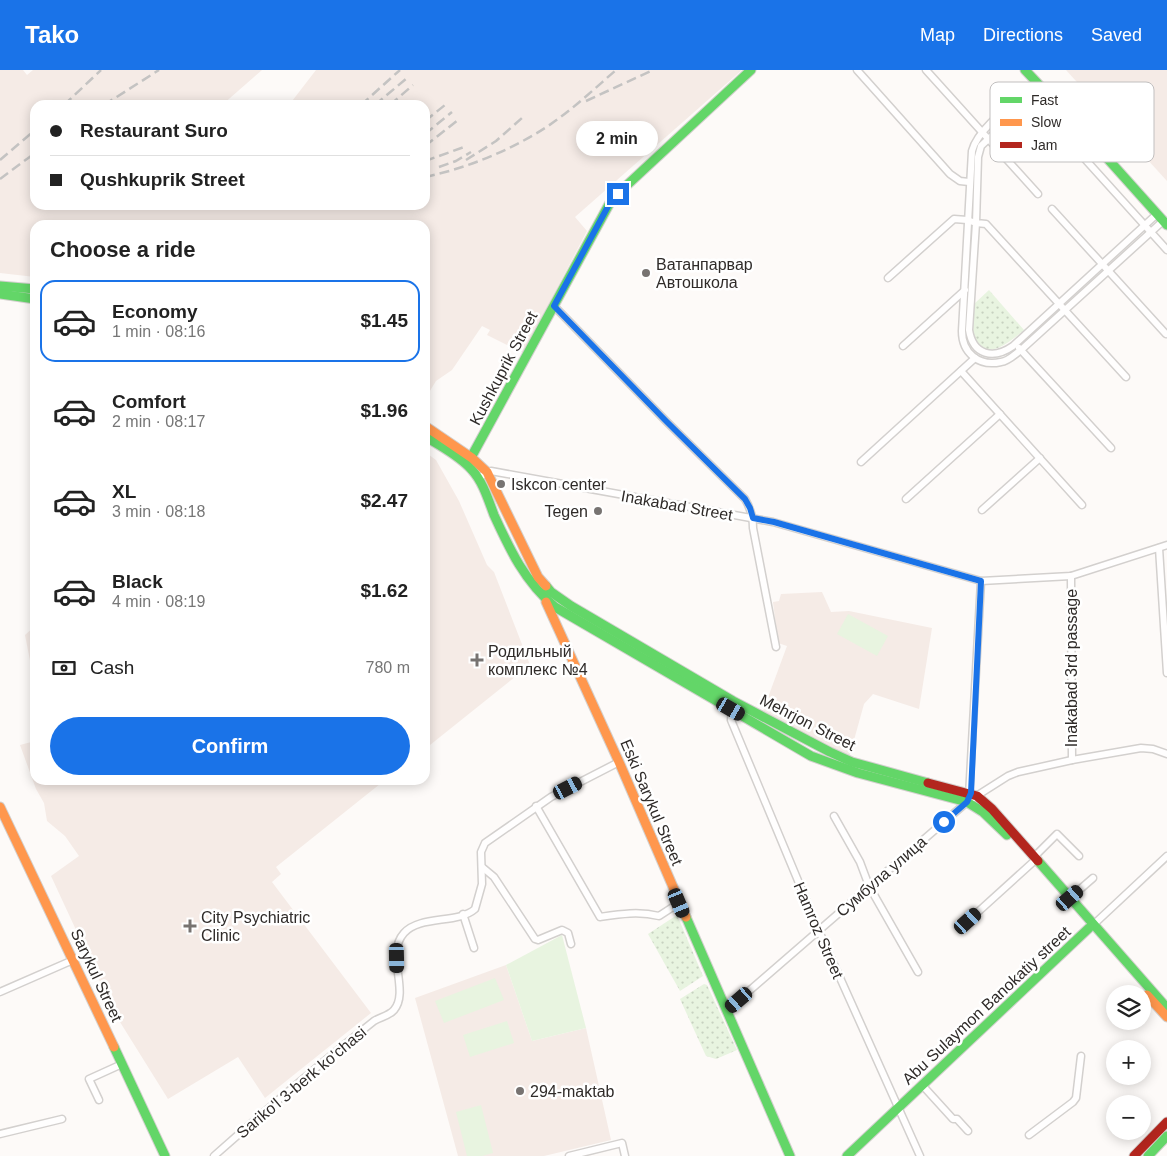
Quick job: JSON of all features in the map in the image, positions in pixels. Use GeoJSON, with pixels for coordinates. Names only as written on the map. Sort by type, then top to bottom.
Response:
{"type":"FeatureCollection","features":[{"type":"Feature","properties":{"kind":"main road","name":"Kushkuprik Street"},"geometry":{"type":"LineString","coordinates":[[469,461],[612,199],[751,70]]}},
{"type":"Feature","properties":{"kind":"main road"},"geometry":{"type":"LineString","coordinates":[[1025,70],[1036,82]]}},
{"type":"Feature","properties":{"kind":"main road"},"geometry":{"type":"LineString","coordinates":[[1109,162],[1165,223]]}},
{"type":"Feature","properties":{"kind":"main road"},"geometry":{"type":"LineString","coordinates":[[0,286],[30,289]]}},
{"type":"Feature","properties":{"kind":"main road"},"geometry":{"type":"LineString","coordinates":[[0,294],[30,298]]}},
{"type":"Feature","properties":{"kind":"main road","name":"Mehrjon Street"},"geometry":{"type":"LineString","coordinates":[[430,430],[469,461],[520,570],[533,588],[555,607],[732,705],[852,762],[974,794],[992,809],[1033,860],[1091,926],[1167,1008]]}},
{"type":"Feature","properties":{"kind":"main road","name":"Mehrjon Street"},"geometry":{"type":"LineString","coordinates":[[430,439],[487,472],[534,569],[550,592],[811,756],[858,773],[967,802],[983,812],[1070,898],[1167,1018]]}},
{"type":"Feature","properties":{"kind":"main road","name":"Eski Sarykul Street"},"geometry":{"type":"LineString","coordinates":[[545,599],[619,762],[790,1156]]}},
{"type":"Feature","properties":{"kind":"main road","name":"Sarykul Street"},"geometry":{"type":"LineString","coordinates":[[0,807],[165,1156]]}},
{"type":"Feature","properties":{"kind":"main road","name":"Abu Sulaymon Banokatiy street"},"geometry":{"type":"LineString","coordinates":[[847,1156],[1091,926]]}},
{"type":"Feature","properties":{"kind":"main road"},"geometry":{"type":"LineString","coordinates":[[1134,1156],[1167,1122]]}},
{"type":"Feature","properties":{"kind":"main road"},"geometry":{"type":"LineString","coordinates":[[1148,1156],[1167,1136]]}},
{"type":"Feature","properties":{"kind":"street"},"geometry":{"type":"LineString","coordinates":[[857,70],[950,174],[960,182],[969,182]]}},
{"type":"Feature","properties":{"kind":"street"},"geometry":{"type":"LineString","coordinates":[[926,70],[989,139],[981,146],[978,157],[976,223],[968,330],[972,343],[980,350],[991,354],[1003,352],[1015,344],[1157,214]]}},
{"type":"Feature","properties":{"kind":"street"},"geometry":{"type":"LineString","coordinates":[[990,125],[982,132],[974,144],[969,182],[962,339],[967,352],[975,358],[987,362],[1001,362],[1021,350],[1151,232],[1165,223]]}},
{"type":"Feature","properties":{"kind":"street"},"geometry":{"type":"LineString","coordinates":[[1009,162],[1038,194]]}},
{"type":"Feature","properties":{"kind":"street"},"geometry":{"type":"LineString","coordinates":[[1088,162],[1167,250]]}},
{"type":"Feature","properties":{"kind":"street"},"geometry":{"type":"LineString","coordinates":[[1052,209],[1166,334]]}},
{"type":"Feature","properties":{"kind":"street"},"geometry":{"type":"LineString","coordinates":[[888,278],[954,219],[986,224],[1126,377]]}},
{"type":"Feature","properties":{"kind":"street"},"geometry":{"type":"LineString","coordinates":[[903,346],[964,290],[971,290]]}},
{"type":"Feature","properties":{"kind":"street"},"geometry":{"type":"LineString","coordinates":[[554,306],[745,499],[753,518],[753,528],[776,647]]}},
{"type":"Feature","properties":{"kind":"street"},"geometry":{"type":"LineString","coordinates":[[1015,344],[1112,448]]}},
{"type":"Feature","properties":{"kind":"street"},"geometry":{"type":"LineString","coordinates":[[861,462],[975,358]]}},
{"type":"Feature","properties":{"kind":"street"},"geometry":{"type":"LineString","coordinates":[[961,371],[1082,505]]}},
{"type":"Feature","properties":{"kind":"street"},"geometry":{"type":"LineString","coordinates":[[906,499],[1000,414]]}},
{"type":"Feature","properties":{"kind":"street"},"geometry":{"type":"LineString","coordinates":[[982,510],[1040,458]]}},
{"type":"Feature","properties":{"kind":"street","name":"Inakabad Street"},"geometry":{"type":"LineString","coordinates":[[487,472],[491,471],[774,522],[981,581],[1071,576],[1167,545]]}},
{"type":"Feature","properties":{"kind":"street"},"geometry":{"type":"LineString","coordinates":[[478,479],[487,472]]}},
{"type":"Feature","properties":{"kind":"street"},"geometry":{"type":"LineString","coordinates":[[1159,548],[1167,673]]}},
{"type":"Feature","properties":{"kind":"street","name":"Inakabad 3rd passage"},"geometry":{"type":"LineString","coordinates":[[1071,576],[1072,760]]}},
{"type":"Feature","properties":{"kind":"street"},"geometry":{"type":"LineString","coordinates":[[974,794],[981,581]]}},
{"type":"Feature","properties":{"kind":"street","name":"Hamroz Street"},"geometry":{"type":"LineString","coordinates":[[732,705],[731,720],[819,931],[920,1156]]}},
{"type":"Feature","properties":{"kind":"street"},"geometry":{"type":"LineString","coordinates":[[967,802],[974,794],[1013,774],[1072,760],[1141,748],[1153,748],[1167,754]]}},
{"type":"Feature","properties":{"kind":"street"},"geometry":{"type":"LineString","coordinates":[[474,948],[463,914],[471,912],[477,905],[482,884],[481,852],[485,843],[536,806],[619,762]]}},
{"type":"Feature","properties":{"kind":"street","name":"Сумбула улица"},"geometry":{"type":"LineString","coordinates":[[726,1011],[967,802]]}},
{"type":"Feature","properties":{"kind":"street"},"geometry":{"type":"LineString","coordinates":[[536,806],[600,917],[645,913],[659,916],[679,903]]}},
{"type":"Feature","properties":{"kind":"street"},"geometry":{"type":"LineString","coordinates":[[834,816],[860,862],[869,886],[918,972]]}},
{"type":"Feature","properties":{"kind":"street"},"geometry":{"type":"LineString","coordinates":[[968,921],[1033,860],[1057,834],[1079,856]]}},
{"type":"Feature","properties":{"kind":"street","name":"Abu Sulaymon Banokatiy street"},"geometry":{"type":"LineString","coordinates":[[1091,926],[1167,856]]}},
{"type":"Feature","properties":{"kind":"street"},"geometry":{"type":"LineString","coordinates":[[482,867],[494,877],[535,939],[538,940],[562,930],[568,933],[571,944]]}},
{"type":"Feature","properties":{"kind":"street"},"geometry":{"type":"LineString","coordinates":[[1070,898],[1093,878]]}},
{"type":"Feature","properties":{"kind":"street","name":"Sariko'l 3-berk ko'chasi"},"geometry":{"type":"LineString","coordinates":[[214,1156],[308,1074],[376,1020],[391,1013],[396,1006],[399,996],[397,958],[398,945],[403,934],[415,926],[463,914]]}},
{"type":"Feature","properties":{"kind":"street"},"geometry":{"type":"LineString","coordinates":[[0,992],[73,960]]}},
{"type":"Feature","properties":{"kind":"street"},"geometry":{"type":"LineString","coordinates":[[1029,1135],[1076,1098],[1081,1056]]}},
{"type":"Feature","properties":{"kind":"street"},"geometry":{"type":"LineString","coordinates":[[99,1100],[89,1079],[122,1064]]}},
{"type":"Feature","properties":{"kind":"street"},"geometry":{"type":"LineString","coordinates":[[923,1086],[946,1112],[953,1119],[957,1119],[968,1131]]}},
{"type":"Feature","properties":{"kind":"street"},"geometry":{"type":"LineString","coordinates":[[0,1134],[62,1119]]}},
{"type":"Feature","properties":{"kind":"street"},"geometry":{"type":"LineString","coordinates":[[569,1156],[622,1143],[625,1156]]}},
{"type":"Feature","properties":{"kind":"shaded area"},"geometry":{"type":"Polygon","coordinates":[[[0,70],[23,70],[27,75],[33,70],[262,70],[228,100],[30,100],[30,210],[430,210],[430,100],[293,100],[316,70],[742,70],[575,217],[587,231],[523,353],[487,335],[490,330],[482,326],[452,370],[436,381],[430,391],[430,220],[30,220],[30,276],[0,273],[0,70]]]}},
{"type":"Feature","properties":{"kind":"shaded area"},"geometry":{"type":"Polygon","coordinates":[[[1066,70],[1167,70],[1167,181],[1150,162],[1154,162],[1154,82],[1077,82],[1066,70]]]}},
{"type":"Feature","properties":{"kind":"shaded area","name":"Родильный комплекс №4"},"geometry":{"type":"Polygon","coordinates":[[[430,456],[436,460],[459,501],[487,565],[494,572],[530,665],[430,745],[430,456]]]}},
{"type":"Feature","properties":{"kind":"shaded area"},"geometry":{"type":"Polygon","coordinates":[[[822,592],[831,612],[849,611],[932,628],[919,709],[873,694],[864,704],[849,758],[763,711],[787,646],[778,643],[773,602],[779,601],[781,594],[822,592]]]}},
{"type":"Feature","properties":{"kind":"shaded area"},"geometry":{"type":"Polygon","coordinates":[[[30,630],[30,660],[25,635],[30,630]]]}},
{"type":"Feature","properties":{"kind":"shaded area","name":"City Psychiatric Clinic"},"geometry":{"type":"Polygon","coordinates":[[[30,742],[30,772],[20,745],[30,742]]]}},
{"type":"Feature","properties":{"kind":"shaded area","name":"City Psychiatric Clinic"},"geometry":{"type":"Polygon","coordinates":[[[35,785],[379,785],[276,867],[281,874],[272,882],[371,1013],[265,1098],[238,1057],[168,1099],[115,1014],[51,876],[79,856],[65,836],[47,821],[44,803],[35,785]]]}},
{"type":"Feature","properties":{"kind":"shaded area","name":"294-maktab"},"geometry":{"type":"Polygon","coordinates":[[[506,965],[532,1041],[586,1028],[611,1140],[544,1156],[458,1156],[415,998],[506,965]]]}},
{"type":"Feature","properties":{"kind":"green space"},"geometry":{"type":"Polygon","coordinates":[[[989,290],[1024,330],[1012,340],[991,350],[978,344],[973,328],[974,304],[989,290]]]}},
{"type":"Feature","properties":{"kind":"green space"},"geometry":{"type":"Polygon","coordinates":[[[848,614],[888,636],[877,656],[837,634],[848,614]]]}},
{"type":"Feature","properties":{"kind":"green space"},"geometry":{"type":"Polygon","coordinates":[[[677,915],[703,976],[680,991],[648,934],[677,915]]]}},
{"type":"Feature","properties":{"kind":"green space"},"geometry":{"type":"Polygon","coordinates":[[[562,935],[586,1028],[532,1041],[506,965],[562,935]]]}},
{"type":"Feature","properties":{"kind":"green space"},"geometry":{"type":"Polygon","coordinates":[[[495,978],[504,1000],[444,1023],[435,1001],[495,978]]]}},
{"type":"Feature","properties":{"kind":"green space"},"geometry":{"type":"Polygon","coordinates":[[[704,984],[707,985],[737,1050],[716,1059],[706,1056],[680,999],[704,984]]]}},
{"type":"Feature","properties":{"kind":"green space"},"geometry":{"type":"Polygon","coordinates":[[[507,1021],[514,1043],[470,1057],[463,1035],[507,1021]]]}},
{"type":"Feature","properties":{"kind":"green space"},"geometry":{"type":"Polygon","coordinates":[[[481,1105],[493,1153],[482,1156],[467,1156],[456,1112],[481,1105]]]}},
{"type":"Feature","properties":{"kind":"railway"},"geometry":{"type":"LineString","coordinates":[[69,100],[101,70]]}},
{"type":"Feature","properties":{"kind":"railway"},"geometry":{"type":"LineString","coordinates":[[112,100],[159,70]]}},
{"type":"Feature","properties":{"kind":"railway"},"geometry":{"type":"LineString","coordinates":[[367,100],[400,70]]}},
{"type":"Feature","properties":{"kind":"railway"},"geometry":{"type":"LineString","coordinates":[[430,176],[487,158],[517,144],[564,115],[616,70]]}},
{"type":"Feature","properties":{"kind":"railway"},"geometry":{"type":"LineString","coordinates":[[586,101],[653,70]]}},
{"type":"Feature","properties":{"kind":"railway"},"geometry":{"type":"LineString","coordinates":[[381,100],[407,78]]}},
{"type":"Feature","properties":{"kind":"railway"},"geometry":{"type":"LineString","coordinates":[[396,100],[413,85]]}},
{"type":"Feature","properties":{"kind":"railway"},"geometry":{"type":"LineString","coordinates":[[430,117],[445,105]]}},
{"type":"Feature","properties":{"kind":"railway"},"geometry":{"type":"LineString","coordinates":[[430,130],[452,112]]}},
{"type":"Feature","properties":{"kind":"railway"},"geometry":{"type":"LineString","coordinates":[[466,160],[496,141],[522,118]]}},
{"type":"Feature","properties":{"kind":"railway"},"geometry":{"type":"LineString","coordinates":[[430,142],[458,120]]}},
{"type":"Feature","properties":{"kind":"railway"},"geometry":{"type":"LineString","coordinates":[[0,160],[30,134]]}},
{"type":"Feature","properties":{"kind":"railway"},"geometry":{"type":"LineString","coordinates":[[430,159],[467,146]]}},
{"type":"Feature","properties":{"kind":"railway"},"geometry":{"type":"LineString","coordinates":[[439,167],[456,161],[471,152]]}},
{"type":"Feature","properties":{"kind":"railway"},"geometry":{"type":"LineString","coordinates":[[0,179],[30,157]]}},
{"type":"Feature","properties":{"kind":"traffic: fast"},"geometry":{"type":"LineString","coordinates":[[468,463],[612,199],[751,70]]}},
{"type":"Feature","properties":{"kind":"traffic: fast"},"geometry":{"type":"LineString","coordinates":[[1025,70],[1036,82]]}},
{"type":"Feature","properties":{"kind":"traffic: fast"},"geometry":{"type":"LineString","coordinates":[[1111,162],[1167,225]]}},
{"type":"Feature","properties":{"kind":"traffic: fast"},"geometry":{"type":"LineString","coordinates":[[0,286],[30,289]]}},
{"type":"Feature","properties":{"kind":"traffic: fast"},"geometry":{"type":"LineString","coordinates":[[0,294],[30,298]]}},
{"type":"Feature","properties":{"kind":"traffic: fast"},"geometry":{"type":"LineString","coordinates":[[430,439],[461,460],[476,475],[519,565],[535,587],[555,607],[811,756],[858,773],[967,802],[983,812],[1007,835]]}},
{"type":"Feature","properties":{"kind":"traffic: fast"},"geometry":{"type":"LineString","coordinates":[[546,586],[551,592],[571,606],[733,701],[830,752],[852,762],[928,783]]}},
{"type":"Feature","properties":{"kind":"traffic: fast"},"geometry":{"type":"LineString","coordinates":[[1038,861],[1167,1008]]}},
{"type":"Feature","properties":{"kind":"traffic: fast"},"geometry":{"type":"LineString","coordinates":[[686,917],[790,1156]]}},
{"type":"Feature","properties":{"kind":"traffic: fast"},"geometry":{"type":"LineString","coordinates":[[847,1156],[1089,928]]}},
{"type":"Feature","properties":{"kind":"traffic: fast"},"geometry":{"type":"LineString","coordinates":[[114,1047],[165,1156]]}},
{"type":"Feature","properties":{"kind":"traffic: fast"},"geometry":{"type":"LineString","coordinates":[[1148,1156],[1167,1136]]}},
{"type":"Feature","properties":{"kind":"traffic: slow"},"geometry":{"type":"LineString","coordinates":[[430,429],[472,458],[487,472],[538,577],[546,586]]}},
{"type":"Feature","properties":{"kind":"traffic: slow"},"geometry":{"type":"LineString","coordinates":[[546,602],[619,762],[686,917]]}},
{"type":"Feature","properties":{"kind":"traffic: slow"},"geometry":{"type":"LineString","coordinates":[[0,807],[114,1047]]}},
{"type":"Feature","properties":{"kind":"traffic: slow"},"geometry":{"type":"LineString","coordinates":[[1151,999],[1167,1017]]}},
{"type":"Feature","properties":{"kind":"traffic: jam"},"geometry":{"type":"LineString","coordinates":[[928,783],[977,796],[992,809],[1038,861]]}},
{"type":"Feature","properties":{"kind":"traffic: jam"},"geometry":{"type":"LineString","coordinates":[[1134,1156],[1167,1122]]}},
{"type":"Feature","properties":{"kind":"place","name":"Ватанпарвар Автошкола"},"geometry":{"type":"Point","coordinates":[646,273]}},
{"type":"Feature","properties":{"kind":"place","name":"Iskcon center"},"geometry":{"type":"Point","coordinates":[501,484]}},
{"type":"Feature","properties":{"kind":"place","name":"Tegen"},"geometry":{"type":"Point","coordinates":[598,511]}},
{"type":"Feature","properties":{"kind":"place","name":"Родильный комплекс №4"},"geometry":{"type":"Point","coordinates":[477,660]}},
{"type":"Feature","properties":{"kind":"place","name":"City Psychiatric Clinic"},"geometry":{"type":"Point","coordinates":[190,926]}},
{"type":"Feature","properties":{"kind":"place","name":"294-maktab"},"geometry":{"type":"Point","coordinates":[520,1091]}},
{"type":"Feature","properties":{"kind":"route"},"geometry":{"type":"LineString","coordinates":[[618,194],[612,199],[554,306],[745,499],[753,518],[774,522],[981,581],[971,793],[967,802],[944,822]]}}]}
